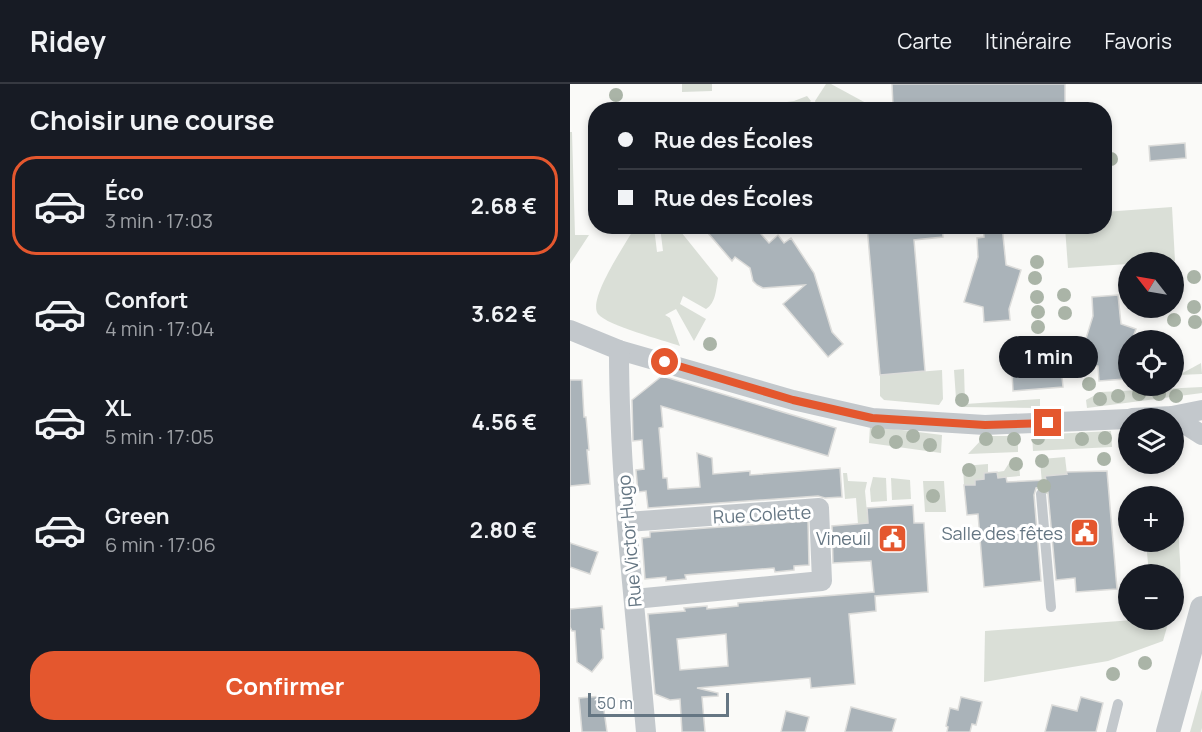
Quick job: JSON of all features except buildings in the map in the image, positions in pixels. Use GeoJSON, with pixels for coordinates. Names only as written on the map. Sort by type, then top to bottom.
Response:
{"type":"FeatureCollection","features":[{"type":"Feature","properties":{"kind":"street"},"geometry":{"type":"LineString","coordinates":[[570,330],[620,350],[793,400],[872,418],[985,425],[1118,419]]}},
{"type":"Feature","properties":{"kind":"street","name":"Rue Victor Hugo"},"geometry":{"type":"LineString","coordinates":[[620,350],[619,408],[646,732]]}},
{"type":"Feature","properties":{"kind":"street"},"geometry":{"type":"LineString","coordinates":[[1184,414],[1202,410]]}},
{"type":"Feature","properties":{"kind":"street"},"geometry":{"type":"LineString","coordinates":[[1184,424],[1202,435]]}},
{"type":"Feature","properties":{"kind":"street","name":"Rue Colette"},"geometry":{"type":"LineString","coordinates":[[627,522],[819,508],[822,581],[634,599]]}},
{"type":"Feature","properties":{"kind":"street"},"geometry":{"type":"LineString","coordinates":[[1168,732],[1202,608]]}},
{"type":"Feature","properties":{"kind":"lane"},"geometry":{"type":"LineString","coordinates":[[1041,494],[1051,607]]}},
{"type":"Feature","properties":{"kind":"lane"},"geometry":{"type":"LineString","coordinates":[[1111,732],[1118,704]]}},
{"type":"Feature","properties":{"kind":"shaded area"},"geometry":{"type":"Polygon","coordinates":[[[682,84],[712,84],[712,91],[682,92],[682,84]]]}},
{"type":"Feature","properties":{"kind":"shaded area"},"geometry":{"type":"Polygon","coordinates":[[[826,84],[831,84],[864,102],[815,102],[826,84]]]}},
{"type":"Feature","properties":{"kind":"shaded area"},"geometry":{"type":"Polygon","coordinates":[[[807,96],[811,101],[787,102],[807,96]]]}},
{"type":"Feature","properties":{"kind":"shaded area"},"geometry":{"type":"Polygon","coordinates":[[[570,132],[572,132],[575,235],[589,235],[570,264],[570,132]]]}},
{"type":"Feature","properties":{"kind":"shaded area"},"geometry":{"type":"Polygon","coordinates":[[[1172,207],[1174,252],[1118,252],[1118,265],[1068,268],[1066,234],[1112,234],[1112,211],[1172,207]]]}},
{"type":"Feature","properties":{"kind":"shaded area"},"geometry":{"type":"Polygon","coordinates":[[[631,234],[655,234],[657,252],[663,251],[661,234],[683,234],[718,278],[714,299],[706,309],[683,296],[680,304],[706,319],[694,341],[676,309],[665,315],[670,318],[680,346],[624,328],[598,314],[596,307],[598,296],[631,234]]]}},
{"type":"Feature","properties":{"kind":"shaded area"},"geometry":{"type":"Polygon","coordinates":[[[1201,363],[1202,374],[1184,375],[1184,372],[1201,363]]]}},
{"type":"Feature","properties":{"kind":"shaded area"},"geometry":{"type":"Polygon","coordinates":[[[964,369],[965,404],[1040,399],[1040,408],[961,407],[956,399],[954,370],[964,369]]]}},
{"type":"Feature","properties":{"kind":"shaded area"},"geometry":{"type":"Polygon","coordinates":[[[942,370],[943,399],[939,405],[884,400],[880,396],[880,375],[942,370]]]}},
{"type":"Feature","properties":{"kind":"shaded area"},"geometry":{"type":"Polygon","coordinates":[[[1202,387],[1202,393],[1184,395],[1184,388],[1202,387]]]}},
{"type":"Feature","properties":{"kind":"shaded area"},"geometry":{"type":"Polygon","coordinates":[[[1118,391],[1118,396],[1179,396],[1087,408],[1086,400],[1101,392],[1118,391]]]}},
{"type":"Feature","properties":{"kind":"shaded area"},"geometry":{"type":"Polygon","coordinates":[[[870,426],[942,435],[941,453],[869,443],[870,426]]]}},
{"type":"Feature","properties":{"kind":"shaded area"},"geometry":{"type":"Polygon","coordinates":[[[1111,431],[1112,447],[1033,451],[1032,435],[1111,431]]]}},
{"type":"Feature","properties":{"kind":"shaded area"},"geometry":{"type":"Polygon","coordinates":[[[985,436],[1018,436],[1018,452],[968,454],[985,436]]]}},
{"type":"Feature","properties":{"kind":"shaded area"},"geometry":{"type":"Polygon","coordinates":[[[1065,457],[1067,474],[1049,494],[1043,494],[1040,461],[1065,457]]]}},
{"type":"Feature","properties":{"kind":"shaded area"},"geometry":{"type":"Polygon","coordinates":[[[1011,460],[1019,460],[1020,476],[998,478],[997,472],[1004,471],[1011,460]]]}},
{"type":"Feature","properties":{"kind":"shaded area"},"geometry":{"type":"Polygon","coordinates":[[[988,464],[988,473],[984,473],[984,479],[975,480],[975,485],[964,485],[963,466],[988,464]]]}},
{"type":"Feature","properties":{"kind":"shaded area"},"geometry":{"type":"Polygon","coordinates":[[[843,473],[847,473],[848,481],[867,482],[865,491],[868,523],[858,524],[856,498],[845,499],[843,473]]]}},
{"type":"Feature","properties":{"kind":"shaded area"},"geometry":{"type":"Polygon","coordinates":[[[873,477],[886,478],[887,501],[871,502],[870,489],[873,477]]]}},
{"type":"Feature","properties":{"kind":"shaded area"},"geometry":{"type":"Polygon","coordinates":[[[891,478],[910,480],[911,499],[892,500],[891,478]]]}},
{"type":"Feature","properties":{"kind":"shaded area"},"geometry":{"type":"Polygon","coordinates":[[[923,481],[944,481],[946,512],[925,512],[923,481]]]}},
{"type":"Feature","properties":{"kind":"shaded area"},"geometry":{"type":"Polygon","coordinates":[[[1147,552],[1179,552],[1180,564],[1148,564],[1147,552]]]}},
{"type":"Feature","properties":{"kind":"shaded area"},"geometry":{"type":"Polygon","coordinates":[[[1118,621],[1118,630],[1166,630],[1163,641],[1108,661],[984,682],[985,631],[1118,621]]]}},
{"type":"Feature","properties":{"kind":"shaded area"},"geometry":{"type":"Polygon","coordinates":[[[1202,689],[1201,732],[1190,732],[1202,689]]]}},
{"type":"Feature","properties":{"kind":"place","name":"Salle des fêtes"},"geometry":{"type":"Point","coordinates":[1084,533]}},
{"type":"Feature","properties":{"kind":"place","name":"Vineuil"},"geometry":{"type":"Point","coordinates":[892,538]}},
{"type":"Feature","properties":{"kind":"route"},"geometry":{"type":"LineString","coordinates":[[665,362],[793,400],[872,418],[985,425],[1048,423]]}}]}
